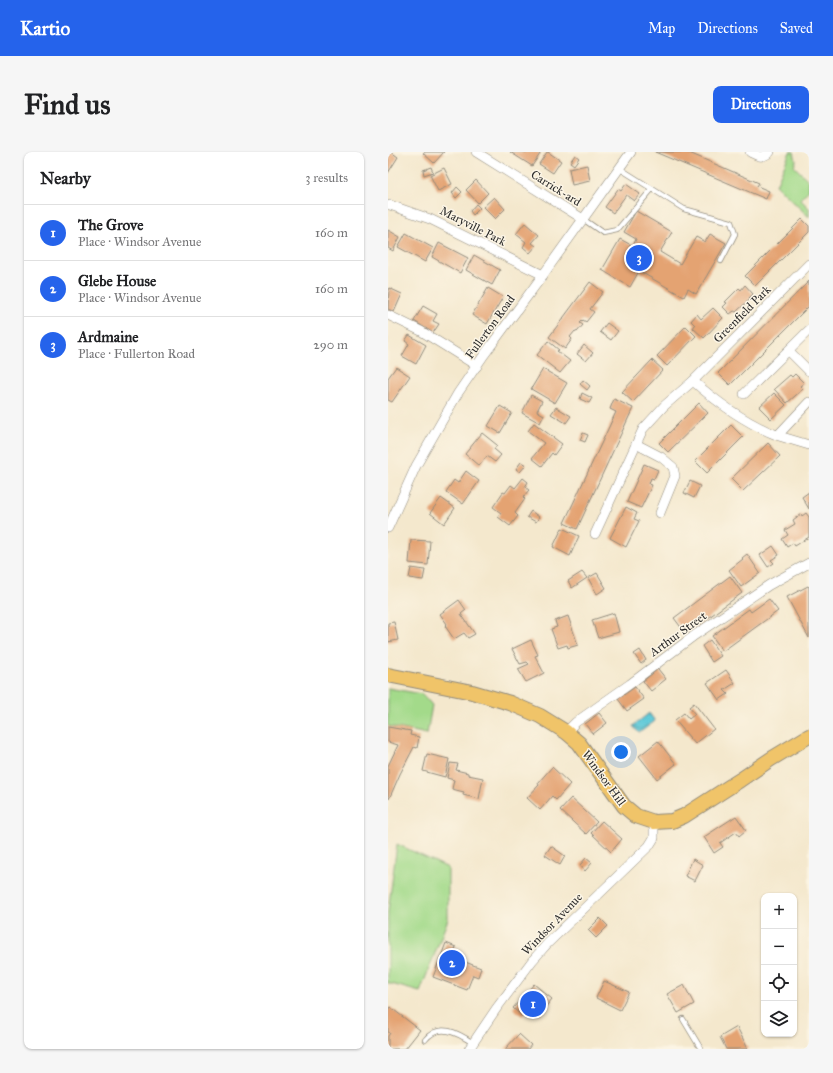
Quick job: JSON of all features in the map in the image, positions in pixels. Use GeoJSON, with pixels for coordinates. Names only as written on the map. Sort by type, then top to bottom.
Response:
{"type":"FeatureCollection","features":[{"type":"Feature","properties":{"kind":"main road","name":"Windsor Hill"},"geometry":{"type":"LineString","coordinates":[[388,675],[472,692],[510,703],[540,716],[566,732],[579,743],[624,806],[636,816],[654,822],[672,820],[684,816],[809,736]]}},
{"type":"Feature","properties":{"kind":"street","name":"Carrick-ard"},"geometry":{"type":"LineString","coordinates":[[476,152],[583,219]]}},
{"type":"Feature","properties":{"kind":"street","name":"Fullerton Road"},"geometry":{"type":"LineString","coordinates":[[388,528],[416,466],[458,393],[631,152]]}},
{"type":"Feature","properties":{"kind":"street"},"geometry":{"type":"LineString","coordinates":[[750,152],[760,157],[770,152]]}},
{"type":"Feature","properties":{"kind":"street","name":"Maryville Park"},"geometry":{"type":"LineString","coordinates":[[390,205],[430,218],[543,275]]}},
{"type":"Feature","properties":{"kind":"street","name":"Greenfield Park"},"geometry":{"type":"LineString","coordinates":[[595,534],[643,429],[664,406],[693,381],[809,264]]}},
{"type":"Feature","properties":{"kind":"street"},"geometry":{"type":"LineString","coordinates":[[388,315],[421,331],[476,366]]}},
{"type":"Feature","properties":{"kind":"street"},"geometry":{"type":"LineString","coordinates":[[744,394],[809,330]]}},
{"type":"Feature","properties":{"kind":"street"},"geometry":{"type":"LineString","coordinates":[[789,351],[809,371]]}},
{"type":"Feature","properties":{"kind":"street"},"geometry":{"type":"LineString","coordinates":[[693,381],[713,399],[743,418],[778,436],[809,445]]}},
{"type":"Feature","properties":{"kind":"street"},"geometry":{"type":"LineString","coordinates":[[778,436],[809,402]]}},
{"type":"Feature","properties":{"kind":"street"},"geometry":{"type":"LineString","coordinates":[[636,444],[661,457],[673,467],[675,476],[660,513]]}},
{"type":"Feature","properties":{"kind":"street","name":"Arthur Street"},"geometry":{"type":"LineString","coordinates":[[566,732],[576,722],[695,635],[769,585],[808,565]]}},
{"type":"Feature","properties":{"kind":"street","name":"Windsor Avenue"},"geometry":{"type":"LineString","coordinates":[[471,1046],[532,961],[547,944],[649,846],[654,838],[654,822]]}},
{"type":"Feature","properties":{"kind":"lane"},"geometry":{"type":"LineString","coordinates":[[620,168],[684,209],[732,222],[735,234],[721,261]]}},
{"type":"Feature","properties":{"kind":"lane"},"geometry":{"type":"LineString","coordinates":[[583,219],[603,233],[617,230],[652,189]]}},
{"type":"Feature","properties":{"kind":"lane"},"geometry":{"type":"LineString","coordinates":[[684,1019],[701,1049]]}},
{"type":"Feature","properties":{"kind":"lane"},"geometry":{"type":"LineString","coordinates":[[425,1040],[429,1034],[443,1030],[455,1032],[466,1038],[471,1046]]}},
{"type":"Feature","properties":{"kind":"green space"},"geometry":{"type":"Polygon","coordinates":[[[790,152],[794,152],[796,161],[794,166],[809,181],[809,190],[800,199],[809,208],[809,217],[776,185],[790,152]]]}},
{"type":"Feature","properties":{"kind":"green space"},"geometry":{"type":"Polygon","coordinates":[[[388,688],[422,694],[432,705],[427,734],[388,726],[388,688]]]}},
{"type":"Feature","properties":{"kind":"green space"},"geometry":{"type":"Polygon","coordinates":[[[397,844],[448,868],[448,919],[420,992],[388,983],[388,912],[397,844]]]}},
{"type":"Feature","properties":{"kind":"water"},"geometry":{"type":"Polygon","coordinates":[[[649,713],[655,721],[639,733],[633,726],[649,713]]]}},
{"type":"Feature","properties":{"kind":"building"},"geometry":{"type":"Polygon","coordinates":[[[388,152],[391,152],[398,157],[388,173],[388,152]]]}},
{"type":"Feature","properties":{"kind":"building"},"geometry":{"type":"Polygon","coordinates":[[[444,152],[434,163],[423,153],[444,152]]]}},
{"type":"Feature","properties":{"kind":"building"},"geometry":{"type":"Polygon","coordinates":[[[510,152],[539,152],[540,154],[532,166],[510,152]]]}},
{"type":"Feature","properties":{"kind":"building"},"geometry":{"type":"Polygon","coordinates":[[[547,152],[561,161],[553,173],[539,164],[547,152]]]}},
{"type":"Feature","properties":{"kind":"building"},"geometry":{"type":"Polygon","coordinates":[[[655,152],[687,152],[759,183],[757,186],[769,191],[766,199],[655,152]]]}},
{"type":"Feature","properties":{"kind":"building"},"geometry":{"type":"Polygon","coordinates":[[[575,155],[579,158],[574,165],[570,162],[575,155]]]}},
{"type":"Feature","properties":{"kind":"building"},"geometry":{"type":"Polygon","coordinates":[[[587,165],[590,181],[572,185],[569,169],[587,165]]]}},
{"type":"Feature","properties":{"kind":"building"},"geometry":{"type":"Polygon","coordinates":[[[431,167],[433,172],[424,175],[423,170],[431,167]]]}},
{"type":"Feature","properties":{"kind":"building"},"geometry":{"type":"Polygon","coordinates":[[[444,168],[452,184],[438,191],[430,175],[444,168]]]}},
{"type":"Feature","properties":{"kind":"building"},"geometry":{"type":"Polygon","coordinates":[[[476,180],[488,193],[478,203],[466,190],[476,180]]]}},
{"type":"Feature","properties":{"kind":"building"},"geometry":{"type":"Polygon","coordinates":[[[626,184],[640,194],[634,201],[626,195],[613,213],[605,207],[618,189],[621,191],[626,184]]]}},
{"type":"Feature","properties":{"kind":"building"},"geometry":{"type":"Polygon","coordinates":[[[457,187],[462,192],[456,198],[452,193],[457,187]]]}},
{"type":"Feature","properties":{"kind":"building"},"geometry":{"type":"Polygon","coordinates":[[[494,197],[505,209],[495,219],[483,207],[494,197]]]}},
{"type":"Feature","properties":{"kind":"building"},"geometry":{"type":"Polygon","coordinates":[[[476,204],[480,208],[473,215],[470,211],[476,204]]]}},
{"type":"Feature","properties":{"kind":"building"},"geometry":{"type":"Polygon","coordinates":[[[636,211],[672,232],[660,252],[680,264],[696,237],[705,242],[710,234],[726,243],[696,294],[688,289],[684,297],[639,271],[630,287],[602,270],[620,239],[633,246],[636,239],[624,232],[636,211]]]}},
{"type":"Feature","properties":{"kind":"building"},"geometry":{"type":"Polygon","coordinates":[[[802,219],[809,226],[809,232],[755,286],[745,276],[802,219]]]}},
{"type":"Feature","properties":{"kind":"building"},"geometry":{"type":"Polygon","coordinates":[[[525,223],[539,235],[532,243],[536,246],[530,253],[523,247],[526,242],[516,234],[525,223]]]}},
{"type":"Feature","properties":{"kind":"building"},"geometry":{"type":"Polygon","coordinates":[[[388,230],[400,237],[393,251],[388,248],[388,230]]]}},
{"type":"Feature","properties":{"kind":"building"},"geometry":{"type":"Polygon","coordinates":[[[406,233],[433,248],[425,262],[398,247],[406,233]]]}},
{"type":"Feature","properties":{"kind":"building"},"geometry":{"type":"Polygon","coordinates":[[[439,243],[468,258],[460,273],[432,257],[439,243]]]}},
{"type":"Feature","properties":{"kind":"building"},"geometry":{"type":"Polygon","coordinates":[[[474,255],[500,270],[492,285],[466,270],[474,255]]]}},
{"type":"Feature","properties":{"kind":"building"},"geometry":{"type":"Polygon","coordinates":[[[809,281],[809,306],[730,385],[718,373],[809,281]]]}},
{"type":"Feature","properties":{"kind":"building"},"geometry":{"type":"Polygon","coordinates":[[[590,282],[603,292],[590,309],[594,312],[586,322],[583,320],[580,323],[583,325],[570,337],[572,339],[565,349],[549,337],[590,282]]]}},
{"type":"Feature","properties":{"kind":"building"},"geometry":{"type":"Polygon","coordinates":[[[745,285],[753,294],[749,298],[750,299],[736,312],[734,311],[730,314],[723,307],[727,303],[725,302],[739,288],[741,290],[745,285]]]}},
{"type":"Feature","properties":{"kind":"building"},"geometry":{"type":"Polygon","coordinates":[[[389,288],[402,294],[394,312],[388,309],[389,288]]]}},
{"type":"Feature","properties":{"kind":"building"},"geometry":{"type":"Polygon","coordinates":[[[488,288],[503,297],[487,324],[472,315],[488,288]]]}},
{"type":"Feature","properties":{"kind":"building"},"geometry":{"type":"Polygon","coordinates":[[[423,306],[437,314],[433,321],[439,324],[433,333],[414,321],[423,306]]]}},
{"type":"Feature","properties":{"kind":"building"},"geometry":{"type":"Polygon","coordinates":[[[713,308],[723,318],[704,338],[693,328],[695,325],[691,321],[697,314],[701,319],[713,308]]]}},
{"type":"Feature","properties":{"kind":"building"},"geometry":{"type":"Polygon","coordinates":[[[607,323],[618,331],[611,340],[600,332],[607,323]]]}},
{"type":"Feature","properties":{"kind":"building"},"geometry":{"type":"Polygon","coordinates":[[[686,326],[696,336],[667,366],[657,356],[686,326]]]}},
{"type":"Feature","properties":{"kind":"building"},"geometry":{"type":"Polygon","coordinates":[[[409,335],[426,345],[416,364],[402,356],[409,344],[405,341],[409,335]]]}},
{"type":"Feature","properties":{"kind":"building"},"geometry":{"type":"Polygon","coordinates":[[[548,341],[559,350],[557,351],[570,361],[560,373],[537,355],[548,341]]]}},
{"type":"Feature","properties":{"kind":"building"},"geometry":{"type":"Polygon","coordinates":[[[584,345],[593,353],[586,361],[577,354],[584,345]]]}},
{"type":"Feature","properties":{"kind":"building"},"geometry":{"type":"Polygon","coordinates":[[[652,360],[663,370],[633,402],[622,392],[652,360]]]}},
{"type":"Feature","properties":{"kind":"building"},"geometry":{"type":"Polygon","coordinates":[[[396,367],[410,376],[392,402],[388,400],[388,378],[396,367]]]}},
{"type":"Feature","properties":{"kind":"building"},"geometry":{"type":"Polygon","coordinates":[[[543,369],[567,383],[555,403],[531,389],[543,369]]]}},
{"type":"Feature","properties":{"kind":"building"},"geometry":{"type":"Polygon","coordinates":[[[795,374],[804,383],[800,386],[803,389],[787,403],[774,389],[790,375],[792,377],[795,374]]]}},
{"type":"Feature","properties":{"kind":"building"},"geometry":{"type":"Polygon","coordinates":[[[583,380],[590,386],[587,390],[580,384],[583,380]]]}},
{"type":"Feature","properties":{"kind":"building"},"geometry":{"type":"Polygon","coordinates":[[[582,393],[592,398],[589,403],[580,399],[582,393]]]}},
{"type":"Feature","properties":{"kind":"building"},"geometry":{"type":"Polygon","coordinates":[[[774,393],[786,405],[771,419],[759,407],[774,393]]]}},
{"type":"Feature","properties":{"kind":"building"},"geometry":{"type":"Polygon","coordinates":[[[531,395],[542,401],[537,411],[544,415],[540,423],[522,413],[531,395]]]}},
{"type":"Feature","properties":{"kind":"building"},"geometry":{"type":"Polygon","coordinates":[[[614,399],[633,408],[577,529],[564,523],[616,412],[610,409],[614,399]]]}},
{"type":"Feature","properties":{"kind":"building"},"geometry":{"type":"Polygon","coordinates":[[[699,403],[708,413],[668,452],[659,443],[699,403]]]}},
{"type":"Feature","properties":{"kind":"building"},"geometry":{"type":"Polygon","coordinates":[[[500,406],[512,413],[500,433],[488,426],[500,406]]]}},
{"type":"Feature","properties":{"kind":"building"},"geometry":{"type":"Polygon","coordinates":[[[556,407],[571,416],[566,423],[551,414],[556,407]]]}},
{"type":"Feature","properties":{"kind":"building"},"geometry":{"type":"Polygon","coordinates":[[[534,423],[562,444],[554,455],[552,453],[542,466],[532,458],[544,443],[528,431],[534,423]]]}},
{"type":"Feature","properties":{"kind":"building"},"geometry":{"type":"Polygon","coordinates":[[[731,425],[743,437],[707,473],[695,461],[731,425]]]}},
{"type":"Feature","properties":{"kind":"building"},"geometry":{"type":"Polygon","coordinates":[[[482,433],[497,445],[494,449],[501,455],[495,462],[487,456],[479,466],[465,454],[482,433]]]}},
{"type":"Feature","properties":{"kind":"building"},"geometry":{"type":"Polygon","coordinates":[[[583,433],[588,435],[585,442],[580,440],[583,433]]]}},
{"type":"Feature","properties":{"kind":"building"},"geometry":{"type":"Polygon","coordinates":[[[768,443],[780,456],[743,491],[731,479],[768,443]]]}},
{"type":"Feature","properties":{"kind":"building"},"geometry":{"type":"Polygon","coordinates":[[[521,462],[526,465],[520,472],[516,469],[521,462]]]}},
{"type":"Feature","properties":{"kind":"building"},"geometry":{"type":"Polygon","coordinates":[[[644,464],[658,470],[654,479],[651,478],[649,484],[652,485],[641,508],[627,502],[644,464]]]}},
{"type":"Feature","properties":{"kind":"building"},"geometry":{"type":"Polygon","coordinates":[[[466,471],[479,481],[463,504],[446,492],[454,480],[458,483],[466,471]]]}},
{"type":"Feature","properties":{"kind":"building"},"geometry":{"type":"Polygon","coordinates":[[[523,478],[528,482],[525,487],[529,490],[523,497],[525,499],[515,513],[518,516],[510,526],[498,517],[501,513],[493,507],[503,492],[505,493],[511,485],[515,488],[523,478]]]}},
{"type":"Feature","properties":{"kind":"building"},"geometry":{"type":"Polygon","coordinates":[[[690,481],[700,486],[694,498],[684,493],[690,481]]]}},
{"type":"Feature","properties":{"kind":"building"},"geometry":{"type":"Polygon","coordinates":[[[809,492],[809,509],[802,497],[809,492]]]}},
{"type":"Feature","properties":{"kind":"building"},"geometry":{"type":"Polygon","coordinates":[[[441,498],[455,508],[444,524],[430,513],[441,498]]]}},
{"type":"Feature","properties":{"kind":"building"},"geometry":{"type":"Polygon","coordinates":[[[626,507],[637,513],[634,519],[639,521],[626,547],[610,538],[626,507]]]}},
{"type":"Feature","properties":{"kind":"building"},"geometry":{"type":"Polygon","coordinates":[[[531,511],[539,517],[536,522],[527,517],[531,511]]]}},
{"type":"Feature","properties":{"kind":"building"},"geometry":{"type":"Polygon","coordinates":[[[806,513],[809,517],[809,537],[795,546],[793,543],[787,547],[782,539],[788,535],[785,530],[795,524],[793,520],[801,514],[802,516],[806,513]]]}},
{"type":"Feature","properties":{"kind":"building"},"geometry":{"type":"Polygon","coordinates":[[[562,528],[579,536],[570,556],[553,547],[562,528]]]}},
{"type":"Feature","properties":{"kind":"building"},"geometry":{"type":"Polygon","coordinates":[[[411,540],[430,541],[428,565],[409,563],[411,540]]]}},
{"type":"Feature","properties":{"kind":"building"},"geometry":{"type":"Polygon","coordinates":[[[773,546],[779,555],[771,560],[774,563],[768,567],[760,555],[773,546]]]}},
{"type":"Feature","properties":{"kind":"building"},"geometry":{"type":"Polygon","coordinates":[[[747,554],[760,573],[741,587],[729,570],[747,554]]]}},
{"type":"Feature","properties":{"kind":"building"},"geometry":{"type":"Polygon","coordinates":[[[411,568],[425,570],[423,580],[409,578],[411,568]]]}},
{"type":"Feature","properties":{"kind":"building"},"geometry":{"type":"Polygon","coordinates":[[[582,572],[587,578],[572,588],[568,581],[582,572]]]}},
{"type":"Feature","properties":{"kind":"building"},"geometry":{"type":"Polygon","coordinates":[[[597,573],[606,588],[597,594],[588,578],[597,573]]]}},
{"type":"Feature","properties":{"kind":"building"},"geometry":{"type":"Polygon","coordinates":[[[730,576],[742,593],[686,634],[674,618],[730,576]]]}},
{"type":"Feature","properties":{"kind":"building"},"geometry":{"type":"Polygon","coordinates":[[[808,586],[809,587],[809,638],[787,597],[808,586]]]}},
{"type":"Feature","properties":{"kind":"building"},"geometry":{"type":"Polygon","coordinates":[[[769,599],[778,611],[723,651],[712,636],[749,609],[751,612],[769,599]]]}},
{"type":"Feature","properties":{"kind":"building"},"geometry":{"type":"Polygon","coordinates":[[[459,600],[466,610],[461,614],[475,634],[468,638],[464,633],[454,639],[445,626],[447,624],[440,614],[459,600]]]}},
{"type":"Feature","properties":{"kind":"building"},"geometry":{"type":"Polygon","coordinates":[[[614,613],[619,632],[598,638],[592,620],[614,613]]]}},
{"type":"Feature","properties":{"kind":"building"},"geometry":{"type":"Polygon","coordinates":[[[568,616],[578,645],[568,648],[567,645],[558,648],[551,629],[557,627],[555,621],[568,616]]]}},
{"type":"Feature","properties":{"kind":"building"},"geometry":{"type":"Polygon","coordinates":[[[394,622],[398,640],[388,642],[388,623],[394,622]]]}},
{"type":"Feature","properties":{"kind":"building"},"geometry":{"type":"Polygon","coordinates":[[[531,640],[538,655],[535,656],[544,673],[526,682],[518,669],[529,664],[527,662],[520,664],[512,649],[531,640]]]}},
{"type":"Feature","properties":{"kind":"building"},"geometry":{"type":"Polygon","coordinates":[[[710,640],[721,656],[712,662],[702,646],[710,640]]]}},
{"type":"Feature","properties":{"kind":"building"},"geometry":{"type":"Polygon","coordinates":[[[640,650],[646,660],[641,664],[634,654],[640,650]]]}},
{"type":"Feature","properties":{"kind":"building"},"geometry":{"type":"Polygon","coordinates":[[[658,669],[666,679],[651,691],[643,681],[658,669]]]}},
{"type":"Feature","properties":{"kind":"building"},"geometry":{"type":"Polygon","coordinates":[[[726,670],[735,683],[724,690],[728,694],[719,700],[707,683],[726,670]]]}},
{"type":"Feature","properties":{"kind":"building"},"geometry":{"type":"Polygon","coordinates":[[[635,687],[644,699],[627,711],[618,699],[635,687]]]}},
{"type":"Feature","properties":{"kind":"building"},"geometry":{"type":"Polygon","coordinates":[[[694,703],[714,729],[695,744],[675,720],[684,713],[689,719],[695,714],[689,707],[694,703]]]}},
{"type":"Feature","properties":{"kind":"building"},"geometry":{"type":"Polygon","coordinates":[[[599,713],[607,723],[593,734],[585,724],[599,713]]]}},
{"type":"Feature","properties":{"kind":"building"},"geometry":{"type":"Polygon","coordinates":[[[388,727],[411,731],[410,735],[419,737],[417,748],[414,747],[389,799],[388,766],[398,745],[388,742],[388,727]]]}},
{"type":"Feature","properties":{"kind":"building"},"geometry":{"type":"Polygon","coordinates":[[[658,741],[676,764],[657,779],[639,756],[658,741]]]}},
{"type":"Feature","properties":{"kind":"building"},"geometry":{"type":"Polygon","coordinates":[[[427,754],[449,759],[445,777],[423,771],[427,754]]]}},
{"type":"Feature","properties":{"kind":"building"},"geometry":{"type":"Polygon","coordinates":[[[450,763],[458,764],[456,770],[468,773],[468,775],[483,778],[479,799],[463,795],[464,792],[452,789],[454,780],[447,778],[450,763]]]}},
{"type":"Feature","properties":{"kind":"building"},"geometry":{"type":"Polygon","coordinates":[[[552,767],[570,784],[556,800],[552,796],[540,810],[527,798],[552,767]]]}},
{"type":"Feature","properties":{"kind":"building"},"geometry":{"type":"Polygon","coordinates":[[[571,798],[597,822],[586,834],[560,810],[571,798]]]}},
{"type":"Feature","properties":{"kind":"building"},"geometry":{"type":"Polygon","coordinates":[[[736,816],[746,830],[739,836],[736,832],[720,843],[723,847],[714,853],[704,837],[736,816]]]}},
{"type":"Feature","properties":{"kind":"building"},"geometry":{"type":"Polygon","coordinates":[[[602,821],[622,839],[611,852],[591,833],[602,821]]]}},
{"type":"Feature","properties":{"kind":"building"},"geometry":{"type":"Polygon","coordinates":[[[551,846],[565,856],[560,865],[545,855],[551,846]]]}},
{"type":"Feature","properties":{"kind":"building"},"geometry":{"type":"Polygon","coordinates":[[[586,858],[592,863],[585,871],[580,865],[586,858]]]}},
{"type":"Feature","properties":{"kind":"building"},"geometry":{"type":"Polygon","coordinates":[[[693,859],[703,865],[695,881],[685,876],[693,859]]]}},
{"type":"Feature","properties":{"kind":"building"},"geometry":{"type":"Polygon","coordinates":[[[600,918],[608,926],[596,938],[588,930],[600,918]]]}},
{"type":"Feature","properties":{"kind":"building"},"geometry":{"type":"Polygon","coordinates":[[[446,943],[456,947],[452,957],[481,968],[478,977],[473,975],[467,990],[433,977],[446,943]]]}},
{"type":"Feature","properties":{"kind":"building"},"geometry":{"type":"Polygon","coordinates":[[[604,981],[629,992],[620,1010],[596,998],[604,981]]]}},
{"type":"Feature","properties":{"kind":"building"},"geometry":{"type":"Polygon","coordinates":[[[534,984],[552,999],[540,1014],[533,1009],[531,1011],[528,1008],[522,1016],[513,1008],[534,984]]]}},
{"type":"Feature","properties":{"kind":"building"},"geometry":{"type":"Polygon","coordinates":[[[684,985],[694,1004],[678,1013],[667,994],[684,985]]]}},
{"type":"Feature","properties":{"kind":"building"},"geometry":{"type":"Polygon","coordinates":[[[390,1007],[420,1030],[405,1049],[388,1049],[388,1036],[390,1033],[388,1032],[388,1010],[390,1007]]]}},
{"type":"Feature","properties":{"kind":"building"},"geometry":{"type":"Polygon","coordinates":[[[737,1027],[748,1049],[726,1049],[720,1037],[737,1027]]]}},
{"type":"Feature","properties":{"kind":"building"},"geometry":{"type":"Polygon","coordinates":[[[519,1034],[531,1045],[528,1049],[505,1049],[519,1034]]]}},
{"type":"Feature","properties":{"kind":"place","name":"Ardmaine"},"geometry":{"type":"Point","coordinates":[639,258]}},
{"type":"Feature","properties":{"kind":"place","name":"Glebe House"},"geometry":{"type":"Point","coordinates":[452,963]}},
{"type":"Feature","properties":{"kind":"place","name":"The Grove"},"geometry":{"type":"Point","coordinates":[533,1004]}}]}
